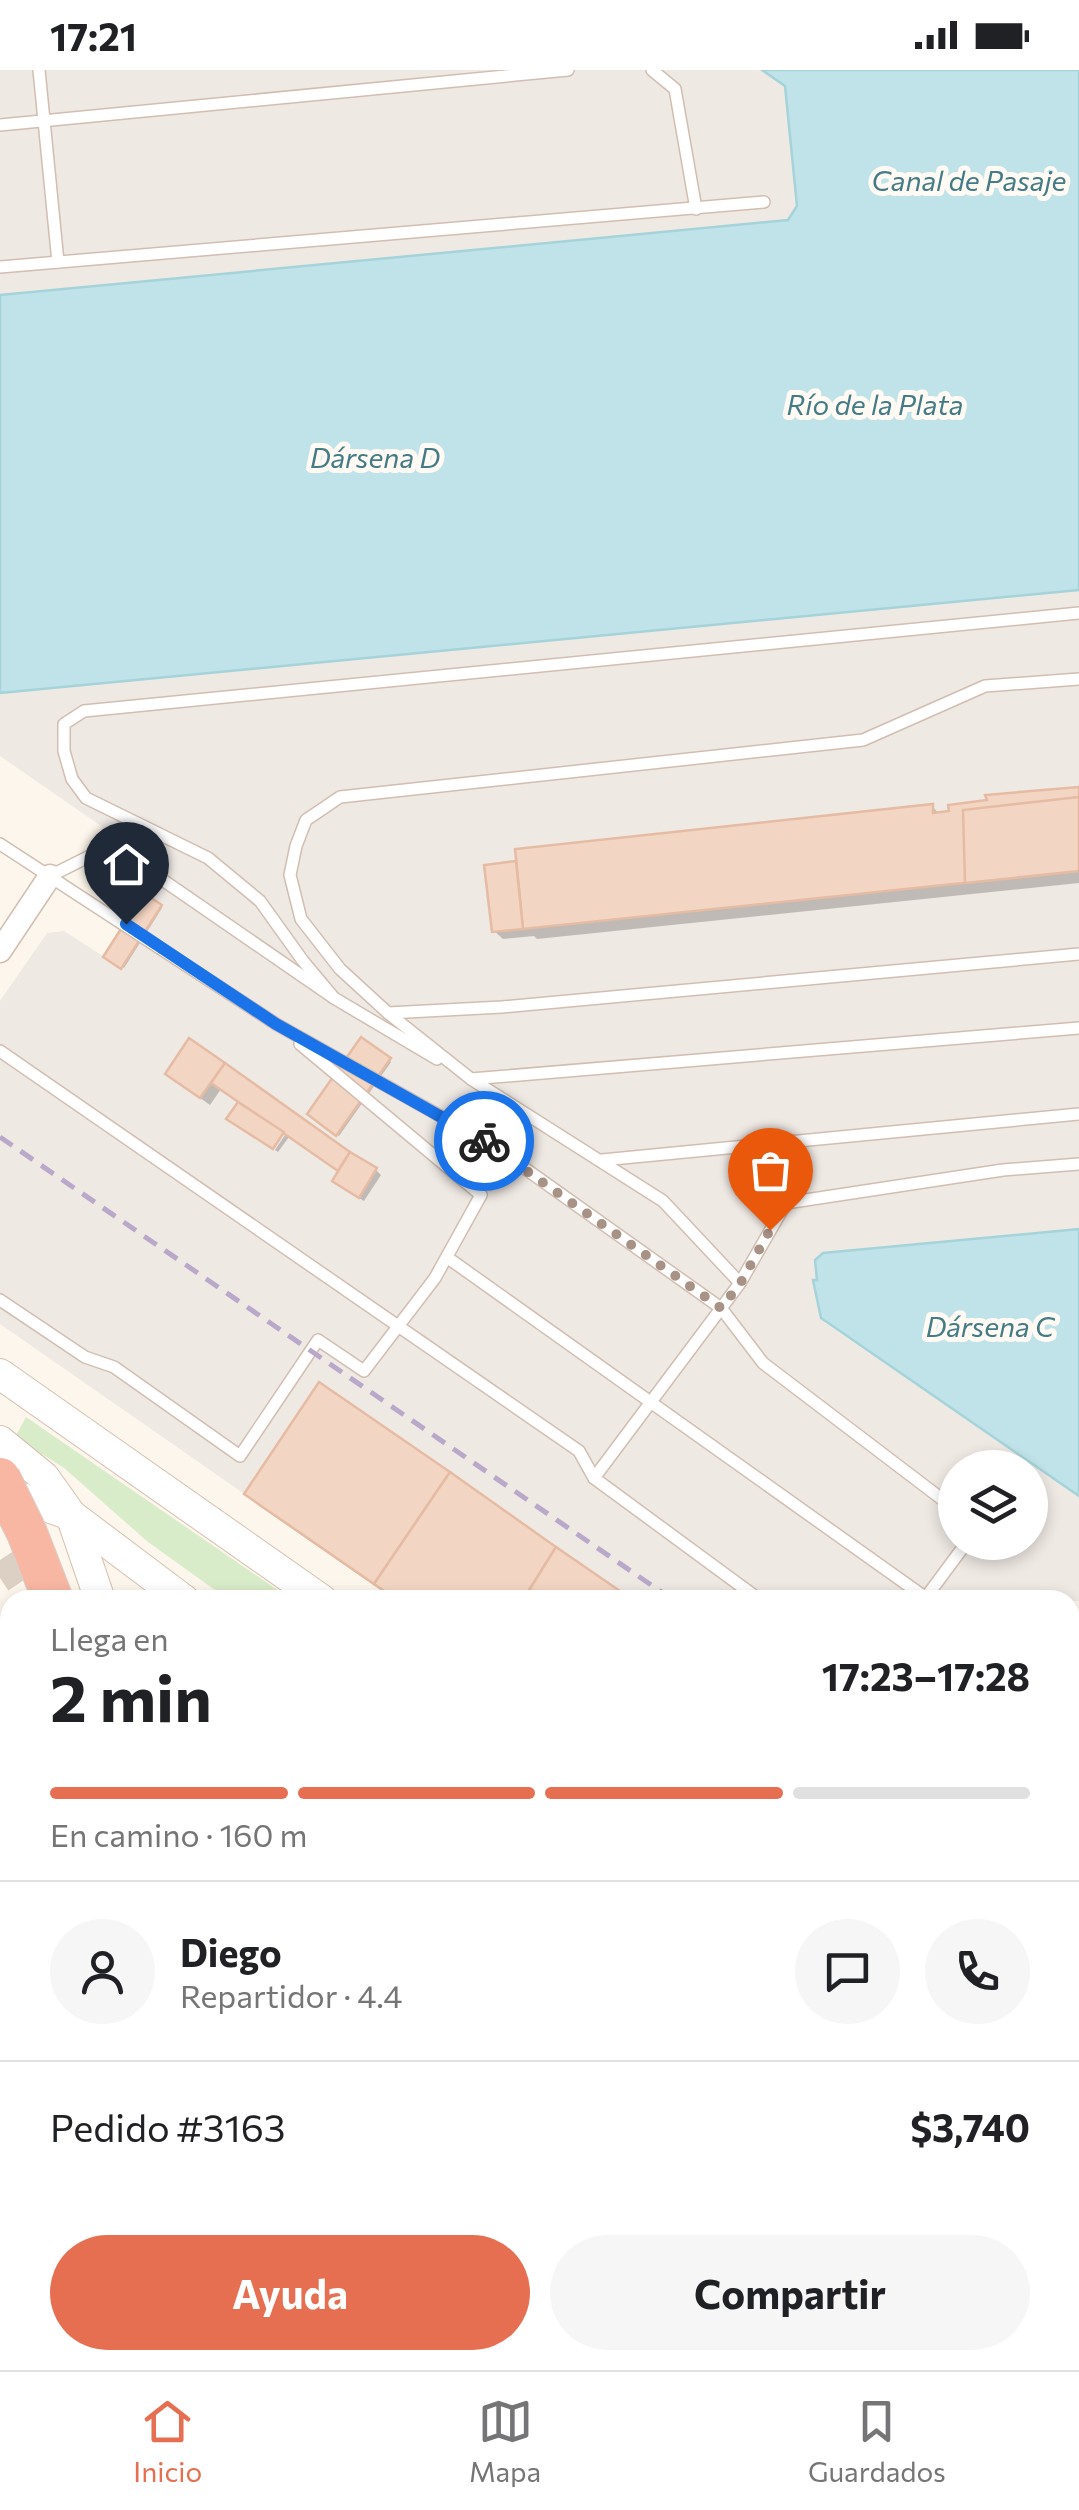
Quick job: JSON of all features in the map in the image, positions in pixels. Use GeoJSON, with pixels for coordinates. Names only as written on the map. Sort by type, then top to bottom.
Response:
{"type":"FeatureCollection","features":[{"type":"Feature","properties":{"kind":"highway"},"geometry":{"type":"LineString","coordinates":[[11,1488],[49,1590]]}},
{"type":"Feature","properties":{"kind":"highway"},"geometry":{"type":"LineString","coordinates":[[0,1537],[21,1590]]}},
{"type":"Feature","properties":{"kind":"main road"},"geometry":{"type":"LineString","coordinates":[[0,1374],[308,1590]]}},
{"type":"Feature","properties":{"kind":"main road"},"geometry":{"type":"LineString","coordinates":[[0,1441],[44,1477],[70,1515],[98,1590]]}},
{"type":"Feature","properties":{"kind":"main road"},"geometry":{"type":"LineString","coordinates":[[11,1488],[70,1515],[171,1590]]}},
{"type":"Feature","properties":{"kind":"main road"},"geometry":{"type":"LineString","coordinates":[[50,1560],[98,1590]]}},
{"type":"Feature","properties":{"kind":"street"},"geometry":{"type":"LineString","coordinates":[[0,951],[50,876]]}},
{"type":"Feature","properties":{"kind":"lane"},"geometry":{"type":"LineString","coordinates":[[38,70],[58,262]]}},
{"type":"Feature","properties":{"kind":"lane"},"geometry":{"type":"LineString","coordinates":[[0,125],[568,70]]}},
{"type":"Feature","properties":{"kind":"lane"},"geometry":{"type":"LineString","coordinates":[[652,70],[675,89],[696,208]]}},
{"type":"Feature","properties":{"kind":"lane"},"geometry":{"type":"LineString","coordinates":[[0,267],[764,202]]}},
{"type":"Feature","properties":{"kind":"lane"},"geometry":{"type":"LineString","coordinates":[[334,998],[302,962],[260,901],[208,858],[86,798],[72,779],[64,751],[64,724],[84,710],[1079,613]]}},
{"type":"Feature","properties":{"kind":"lane"},"geometry":{"type":"LineString","coordinates":[[1079,679],[984,686],[863,740],[340,797],[306,820],[290,875],[301,919],[340,969],[470,1079],[1079,1028]]}},
{"type":"Feature","properties":{"kind":"lane"},"geometry":{"type":"LineString","coordinates":[[0,844],[276,1024],[492,1146],[721,1308],[764,1362],[938,1496]]}},
{"type":"Feature","properties":{"kind":"lane"},"geometry":{"type":"LineString","coordinates":[[50,876],[112,845],[334,998],[602,1160],[662,1201],[740,1284]]}},
{"type":"Feature","properties":{"kind":"lane"},"geometry":{"type":"LineString","coordinates":[[388,1012],[502,1007],[1079,954]]}},
{"type":"Feature","properties":{"kind":"lane"},"geometry":{"type":"LineString","coordinates":[[0,1300],[85,1357],[114,1367],[240,1456],[318,1340],[364,1371],[448,1258],[481,1195],[276,1024]]}},
{"type":"Feature","properties":{"kind":"lane"},"geometry":{"type":"LineString","coordinates":[[0,1051],[579,1451],[594,1478],[746,1590]]}},
{"type":"Feature","properties":{"kind":"lane"},"geometry":{"type":"LineString","coordinates":[[602,1160],[1079,1114]]}},
{"type":"Feature","properties":{"kind":"lane"},"geometry":{"type":"LineString","coordinates":[[594,1478],[740,1284],[786,1203],[1002,1170],[1079,1164]]}},
{"type":"Feature","properties":{"kind":"lane"},"geometry":{"type":"LineString","coordinates":[[448,1258],[913,1590]]}},
{"type":"Feature","properties":{"kind":"lane"},"geometry":{"type":"LineString","coordinates":[[932,1590],[954,1560]]}},
{"type":"Feature","properties":{"kind":"shaded area"},"geometry":{"type":"Polygon","coordinates":[[[0,70],[762,70],[785,86],[797,207],[788,220],[0,295],[0,70]]]}},
{"type":"Feature","properties":{"kind":"shaded area"},"geometry":{"type":"Polygon","coordinates":[[[1079,590],[1079,1229],[823,1253],[818,1297],[824,1322],[1012,1450],[938,1450],[938,1560],[1048,1560],[1048,1475],[1079,1496],[1079,1590],[383,1590],[0,1324],[0,1001],[47,933],[64,931],[103,956],[148,884],[143,879],[153,862],[0,756],[0,693],[1079,590]]]}},
{"type":"Feature","properties":{"kind":"green space"},"geometry":{"type":"Polygon","coordinates":[[[26,1417],[277,1590],[215,1590],[148,1542],[64,1468],[15,1437],[26,1417]]]}},
{"type":"Feature","properties":{"kind":"water","name":"Río de la Plata"},"geometry":{"type":"Polygon","coordinates":[[[762,70],[1079,70],[1079,590],[0,693],[0,295],[788,220],[797,206],[785,86],[762,70]]]}},
{"type":"Feature","properties":{"kind":"water","name":"Dársena C"},"geometry":{"type":"Polygon","coordinates":[[[1079,1229],[1079,1496],[1048,1475],[1048,1450],[1012,1450],[821,1318],[813,1280],[817,1280],[815,1260],[823,1253],[1079,1229]]]}},
{"type":"Feature","properties":{"kind":"building"},"geometry":{"type":"Polygon","coordinates":[[[1079,787],[1079,871],[523,929],[515,849],[933,804],[933,813],[949,811],[948,805],[987,800],[985,795],[1079,787]]]}},
{"type":"Feature","properties":{"kind":"building"},"geometry":{"type":"Polygon","coordinates":[[[1079,797],[1079,871],[965,883],[963,810],[1079,797]]]}},
{"type":"Feature","properties":{"kind":"building"},"geometry":{"type":"Polygon","coordinates":[[[516,861],[523,929],[492,932],[484,865],[516,861]]]}},
{"type":"Feature","properties":{"kind":"building"},"geometry":{"type":"Polygon","coordinates":[[[144,893],[162,905],[121,969],[103,957],[144,893]]]}},
{"type":"Feature","properties":{"kind":"building"},"geometry":{"type":"Polygon","coordinates":[[[361,1037],[391,1058],[336,1136],[307,1114],[361,1037]]]}},
{"type":"Feature","properties":{"kind":"building"},"geometry":{"type":"Polygon","coordinates":[[[189,1038],[225,1063],[200,1098],[165,1074],[189,1038]]]}},
{"type":"Feature","properties":{"kind":"building"},"geometry":{"type":"Polygon","coordinates":[[[225,1063],[350,1152],[338,1171],[211,1083],[225,1063]]]}},
{"type":"Feature","properties":{"kind":"building"},"geometry":{"type":"Polygon","coordinates":[[[238,1102],[284,1132],[273,1149],[226,1119],[238,1102]]]}},
{"type":"Feature","properties":{"kind":"building"},"geometry":{"type":"Polygon","coordinates":[[[350,1152],[377,1168],[359,1198],[332,1181],[350,1152]]]}},
{"type":"Feature","properties":{"kind":"building"},"geometry":{"type":"Polygon","coordinates":[[[319,1382],[450,1472],[374,1584],[244,1494],[319,1382]]]}},
{"type":"Feature","properties":{"kind":"building"},"geometry":{"type":"Polygon","coordinates":[[[450,1472],[556,1547],[529,1590],[383,1590],[374,1584],[450,1472]]]}},
{"type":"Feature","properties":{"kind":"building"},"geometry":{"type":"Polygon","coordinates":[[[556,1547],[618,1590],[529,1590],[556,1547]]]}},
{"type":"Feature","properties":{"kind":"tunnel"},"geometry":{"type":"LineString","coordinates":[[0,1578],[24,1562],[50,1560]]}},
{"type":"Feature","properties":{"kind":"railway"},"geometry":{"type":"LineString","coordinates":[[0,1137],[658,1590]]}},
{"type":"Feature","properties":{"kind":"way so far"},"geometry":{"type":"LineString","coordinates":[[484,1141],[721,1308],[740,1284],[770,1230]]}},
{"type":"Feature","properties":{"kind":"route"},"geometry":{"type":"LineString","coordinates":[[126,924],[276,1024],[484,1141]]}},
{"type":"Feature","properties":{"kind":"water label","name":"Canal de Pasaje"},"geometry":{"type":"Point","coordinates":[969,181]}},
{"type":"Feature","properties":{"kind":"water label","name":"Dársena D"},"geometry":{"type":"Point","coordinates":[375,458]}}]}
